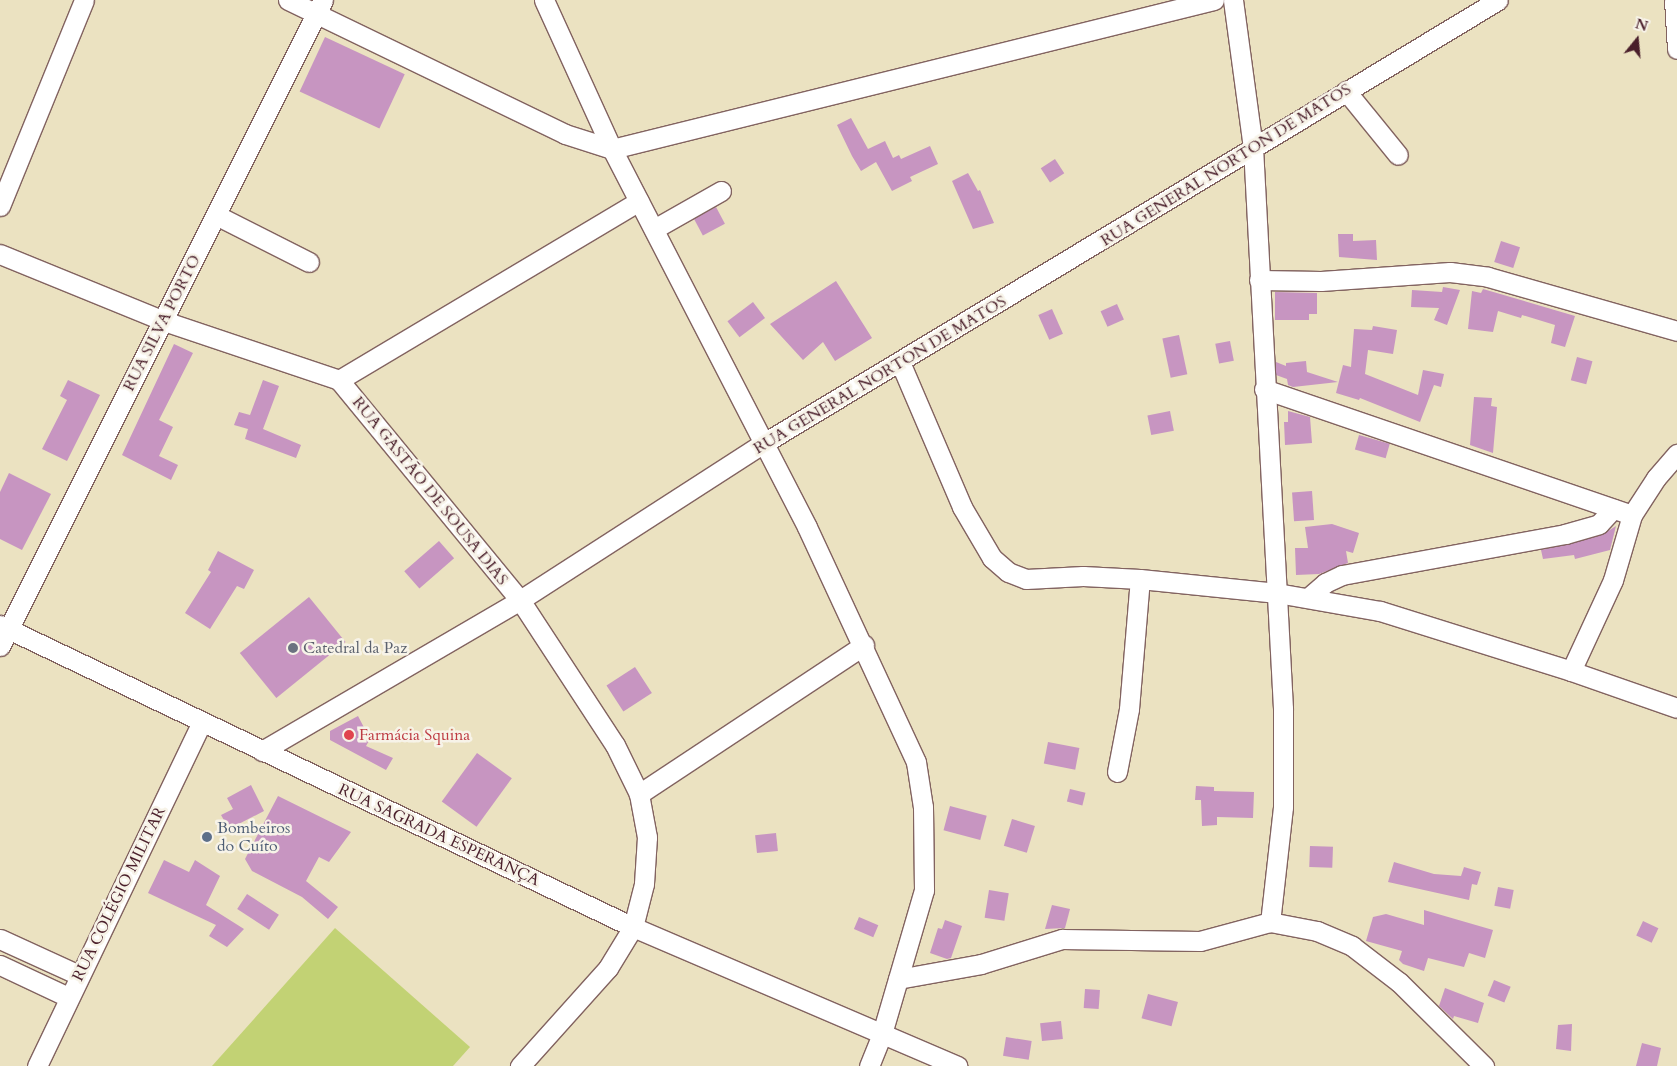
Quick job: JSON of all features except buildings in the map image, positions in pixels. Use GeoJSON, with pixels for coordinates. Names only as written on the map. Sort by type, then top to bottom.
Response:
{"type":"FeatureCollection","features":[{"type":"Feature","properties":{"kind":"street"},"geometry":{"type":"LineString","coordinates":[[0,206],[84,0]]}},
{"type":"Feature","properties":{"kind":"street"},"geometry":{"type":"LineString","coordinates":[[288,0],[320,6],[565,134],[612,149],[1214,0]]}},
{"type":"Feature","properties":{"kind":"street"},"geometry":{"type":"LineString","coordinates":[[544,0],[612,149],[764,443],[864,645],[916,762],[923,807],[924,890],[882,1034],[868,1066]]}},
{"type":"Feature","properties":{"kind":"street"},"geometry":{"type":"LineString","coordinates":[[1233,0],[1254,147],[1264,389],[1283,709],[1283,807],[1270,922]]}},
{"type":"Feature","properties":{"kind":"street","name":"RUA GENERAL NORTON DE MATOS"},"geometry":{"type":"LineString","coordinates":[[262,751],[520,600],[764,443],[1498,0]]}},
{"type":"Feature","properties":{"kind":"street"},"geometry":{"type":"LineString","coordinates":[[1674,0],[1677,49]]}},
{"type":"Feature","properties":{"kind":"street","name":"RUA SILVA PORTO"},"geometry":{"type":"LineString","coordinates":[[3,633],[164,321],[320,6]]}},
{"type":"Feature","properties":{"kind":"street"},"geometry":{"type":"LineString","coordinates":[[1346,91],[1398,155]]}},
{"type":"Feature","properties":{"kind":"street"},"geometry":{"type":"LineString","coordinates":[[654,229],[721,190]]}},
{"type":"Feature","properties":{"kind":"street"},"geometry":{"type":"LineString","coordinates":[[0,254],[164,321],[339,380],[639,200]]}},
{"type":"Feature","properties":{"kind":"street"},"geometry":{"type":"LineString","coordinates":[[216,215],[309,262]]}},
{"type":"Feature","properties":{"kind":"street"},"geometry":{"type":"LineString","coordinates":[[1259,280],[1321,281],[1450,272],[1488,278],[1677,331]]}},
{"type":"Feature","properties":{"kind":"street"},"geometry":{"type":"LineString","coordinates":[[900,362],[962,508],[992,558],[1008,572],[1026,579],[1083,576],[1140,579],[1277,593],[1380,611],[1571,671],[1677,708]]}},
{"type":"Feature","properties":{"kind":"street","name":"RUA GASTÃO DE SOUSA DIAS"},"geometry":{"type":"LineString","coordinates":[[339,380],[520,600],[615,745],[639,794],[647,837],[644,884],[633,927],[608,968],[520,1066]]}},
{"type":"Feature","properties":{"kind":"street"},"geometry":{"type":"LineString","coordinates":[[1264,389],[1632,515]]}},
{"type":"Feature","properties":{"kind":"street"},"geometry":{"type":"LineString","coordinates":[[1571,671],[1612,580],[1632,515],[1651,485],[1677,454]]}},
{"type":"Feature","properties":{"kind":"street"},"geometry":{"type":"LineString","coordinates":[[1308,598],[1325,583],[1342,576],[1565,534],[1599,524],[1613,509]]}},
{"type":"Feature","properties":{"kind":"street"},"geometry":{"type":"LineString","coordinates":[[1117,772],[1131,690],[1140,579]]}},
{"type":"Feature","properties":{"kind":"street","name":"RUA SAGRADA ESPERANÇA"},"geometry":{"type":"LineString","coordinates":[[3,633],[202,722],[633,927],[957,1066]]}},
{"type":"Feature","properties":{"kind":"street"},"geometry":{"type":"LineString","coordinates":[[639,794],[864,645]]}},
{"type":"Feature","properties":{"kind":"street","name":"RUA COLÉGIO MILITAR"},"geometry":{"type":"LineString","coordinates":[[36,1066],[78,975],[202,722]]}},
{"type":"Feature","properties":{"kind":"street"},"geometry":{"type":"LineString","coordinates":[[898,979],[981,964],[1062,939],[1200,940],[1270,922],[1317,932],[1352,946],[1406,988],[1484,1066]]}},
{"type":"Feature","properties":{"kind":"street"},"geometry":{"type":"LineString","coordinates":[[0,939],[78,975]]}},
{"type":"Feature","properties":{"kind":"street"},"geometry":{"type":"LineString","coordinates":[[0,965],[68,997]]}},
{"type":"Feature","properties":{"kind":"green space"},"geometry":{"type":"Polygon","coordinates":[[[335,928],[470,1047],[453,1066],[212,1066],[335,928]]]}},
{"type":"Feature","properties":{"kind":"place","name":"Catedral da Paz"},"geometry":{"type":"Point","coordinates":[293,648]}},
{"type":"Feature","properties":{"kind":"place","name":"Farmácia Squina"},"geometry":{"type":"Point","coordinates":[349,735]}},
{"type":"Feature","properties":{"kind":"place","name":"Bombeiros do Cuíto"},"geometry":{"type":"Point","coordinates":[207,837]}}]}
